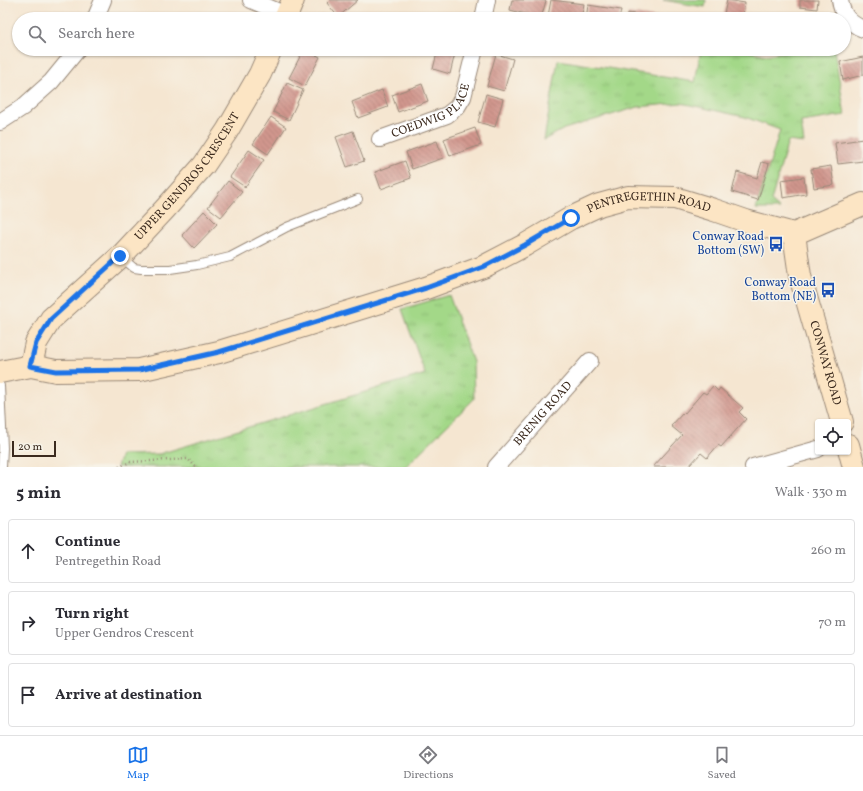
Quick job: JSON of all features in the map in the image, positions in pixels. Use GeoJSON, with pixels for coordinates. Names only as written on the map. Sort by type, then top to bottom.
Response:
{"type":"FeatureCollection","features":[{"type":"Feature","properties":{"kind":"street"},"geometry":{"type":"LineString","coordinates":[[98,12],[103,0]]}},
{"type":"Feature","properties":{"kind":"street"},"geometry":{"type":"LineString","coordinates":[[251,0],[288,11]]}},
{"type":"Feature","properties":{"kind":"street"},"geometry":{"type":"LineString","coordinates":[[484,12],[487,0]]}},
{"type":"Feature","properties":{"kind":"street"},"geometry":{"type":"LineString","coordinates":[[840,0],[843,12]]}},
{"type":"Feature","properties":{"kind":"street"},"geometry":{"type":"LineString","coordinates":[[851,22],[854,25],[863,29]]}},
{"type":"Feature","properties":{"kind":"street"},"geometry":{"type":"LineString","coordinates":[[0,122],[24,107],[51,82],[72,56]]}},
{"type":"Feature","properties":{"kind":"street","name":"UPPER GENDROS CRESCENT"},"geometry":{"type":"LineString","coordinates":[[30,366],[36,343],[51,319],[120,256],[165,209],[204,164],[227,131],[260,74],[268,56]]}},
{"type":"Feature","properties":{"kind":"street","name":"COEDWIG PLACE"},"geometry":{"type":"LineString","coordinates":[[380,139],[446,115],[457,107],[463,97],[473,56]]}},
{"type":"Feature","properties":{"kind":"street","name":"PENTREGETHIN ROAD"},"geometry":{"type":"LineString","coordinates":[[0,372],[30,366],[56,371],[139,370],[219,352],[426,288],[483,267],[525,245],[571,218],[599,205],[628,197],[675,198],[746,221],[794,234]]}},
{"type":"Feature","properties":{"kind":"street"},"geometry":{"type":"LineString","coordinates":[[794,234],[863,204]]}},
{"type":"Feature","properties":{"kind":"street","name":"CONWAY ROAD"},"geometry":{"type":"LineString","coordinates":[[794,234],[800,276],[841,419]]}},
{"type":"Feature","properties":{"kind":"street","name":"BRENIG ROAD"},"geometry":{"type":"LineString","coordinates":[[496,467],[590,362]]}},
{"type":"Feature","properties":{"kind":"street"},"geometry":{"type":"LineString","coordinates":[[753,467],[815,450]]}},
{"type":"Feature","properties":{"kind":"street"},"geometry":{"type":"LineString","coordinates":[[851,455],[854,467]]}},
{"type":"Feature","properties":{"kind":"lane"},"geometry":{"type":"LineString","coordinates":[[120,256],[134,268],[141,269],[170,269],[197,265],[230,257],[287,227],[358,199]]}},
{"type":"Feature","properties":{"kind":"lane"},"geometry":{"type":"LineString","coordinates":[[0,386],[3,448],[2,467]]}},
{"type":"Feature","properties":{"kind":"path"},"geometry":{"type":"LineString","coordinates":[[118,467],[130,462],[188,459],[196,467]]}},
{"type":"Feature","properties":{"kind":"green space"},"geometry":{"type":"Polygon","coordinates":[[[663,0],[706,0],[705,7],[663,0]]]}},
{"type":"Feature","properties":{"kind":"green space"},"geometry":{"type":"Polygon","coordinates":[[[700,56],[835,56],[845,115],[801,122],[804,143],[788,141],[771,201],[780,209],[756,209],[780,130],[745,117],[681,103],[638,107],[564,129],[544,140],[558,60],[695,82],[700,56]]]}},
{"type":"Feature","properties":{"kind":"green space"},"geometry":{"type":"Polygon","coordinates":[[[449,295],[473,362],[474,399],[405,467],[117,467],[121,455],[159,454],[425,374],[402,309],[449,295]]]}},
{"type":"Feature","properties":{"kind":"building"},"geometry":{"type":"Polygon","coordinates":[[[330,0],[358,0],[344,12],[334,12],[327,3],[330,0]]]}},
{"type":"Feature","properties":{"kind":"building"},"geometry":{"type":"Polygon","coordinates":[[[512,0],[546,1],[543,12],[518,12],[510,10],[512,0]]]}},
{"type":"Feature","properties":{"kind":"building"},"geometry":{"type":"Polygon","coordinates":[[[551,0],[584,4],[582,12],[549,12],[551,0]]]}},
{"type":"Feature","properties":{"kind":"building"},"geometry":{"type":"Polygon","coordinates":[[[727,0],[745,3],[743,12],[724,12],[727,0]]]}},
{"type":"Feature","properties":{"kind":"building"},"geometry":{"type":"Polygon","coordinates":[[[800,0],[818,0],[817,9],[800,7],[800,0]]]}},
{"type":"Feature","properties":{"kind":"building"},"geometry":{"type":"Polygon","coordinates":[[[588,5],[621,10],[621,12],[587,12],[588,5]]]}},
{"type":"Feature","properties":{"kind":"building"},"geometry":{"type":"Polygon","coordinates":[[[300,56],[320,57],[305,86],[289,78],[300,56]]]}},
{"type":"Feature","properties":{"kind":"building"},"geometry":{"type":"Polygon","coordinates":[[[436,56],[454,56],[450,74],[433,69],[436,56]]]}},
{"type":"Feature","properties":{"kind":"building"},"geometry":{"type":"Polygon","coordinates":[[[495,56],[503,56],[513,59],[504,91],[487,86],[495,56]]]}},
{"type":"Feature","properties":{"kind":"building"},"geometry":{"type":"Polygon","coordinates":[[[863,57],[863,75],[843,80],[840,62],[863,57]]]}},
{"type":"Feature","properties":{"kind":"building"},"geometry":{"type":"Polygon","coordinates":[[[287,83],[303,90],[289,120],[273,112],[287,83]]]}},
{"type":"Feature","properties":{"kind":"building"},"geometry":{"type":"Polygon","coordinates":[[[422,84],[428,101],[398,112],[392,95],[422,84]]]}},
{"type":"Feature","properties":{"kind":"building"},"geometry":{"type":"Polygon","coordinates":[[[382,90],[388,107],[358,118],[352,102],[382,90]]]}},
{"type":"Feature","properties":{"kind":"building"},"geometry":{"type":"Polygon","coordinates":[[[486,94],[503,99],[495,127],[478,122],[486,94]]]}},
{"type":"Feature","properties":{"kind":"building"},"geometry":{"type":"Polygon","coordinates":[[[271,117],[286,127],[268,154],[253,144],[271,117]]]}},
{"type":"Feature","properties":{"kind":"building"},"geometry":{"type":"Polygon","coordinates":[[[475,128],[481,145],[450,156],[444,139],[475,128]]]}},
{"type":"Feature","properties":{"kind":"building"},"geometry":{"type":"Polygon","coordinates":[[[353,131],[364,161],[347,167],[336,137],[353,131]]]}},
{"type":"Feature","properties":{"kind":"building"},"geometry":{"type":"Polygon","coordinates":[[[863,139],[863,161],[838,164],[835,143],[863,139]]]}},
{"type":"Feature","properties":{"kind":"building"},"geometry":{"type":"Polygon","coordinates":[[[437,141],[443,158],[412,169],[406,152],[437,141]]]}},
{"type":"Feature","properties":{"kind":"building"},"geometry":{"type":"Polygon","coordinates":[[[249,150],[264,160],[245,187],[230,177],[249,150]]]}},
{"type":"Feature","properties":{"kind":"building"},"geometry":{"type":"Polygon","coordinates":[[[405,161],[411,178],[381,189],[375,172],[405,161]]]}},
{"type":"Feature","properties":{"kind":"building"},"geometry":{"type":"Polygon","coordinates":[[[762,162],[769,164],[758,200],[732,192],[737,172],[757,178],[762,162]]]}},
{"type":"Feature","properties":{"kind":"building"},"geometry":{"type":"Polygon","coordinates":[[[831,166],[834,185],[814,188],[811,169],[831,166]]]}},
{"type":"Feature","properties":{"kind":"building"},"geometry":{"type":"Polygon","coordinates":[[[804,177],[806,194],[783,198],[781,180],[804,177]]]}},
{"type":"Feature","properties":{"kind":"building"},"geometry":{"type":"Polygon","coordinates":[[[228,181],[242,192],[221,217],[208,207],[228,181]]]}},
{"type":"Feature","properties":{"kind":"building"},"geometry":{"type":"Polygon","coordinates":[[[204,211],[217,224],[194,248],[182,235],[204,211]]]}},
{"type":"Feature","properties":{"kind":"building"},"geometry":{"type":"Polygon","coordinates":[[[713,386],[718,391],[720,388],[743,408],[739,412],[746,419],[721,447],[718,445],[707,458],[701,453],[688,467],[653,467],[682,435],[671,426],[683,413],[684,414],[703,392],[706,394],[713,386]]]}},
{"type":"Feature","properties":{"kind":"place","name":"Conway Road Bottom (SW)"},"geometry":{"type":"Point","coordinates":[776,244]}},
{"type":"Feature","properties":{"kind":"place","name":"Conway Road Bottom (NE)"},"geometry":{"type":"Point","coordinates":[828,290]}},
{"type":"Feature","properties":{"kind":"route"},"geometry":{"type":"LineString","coordinates":[[120,256],[51,319],[36,343],[30,366],[56,371],[139,370],[219,352],[426,288],[483,267],[525,245],[571,218]]}}]}
